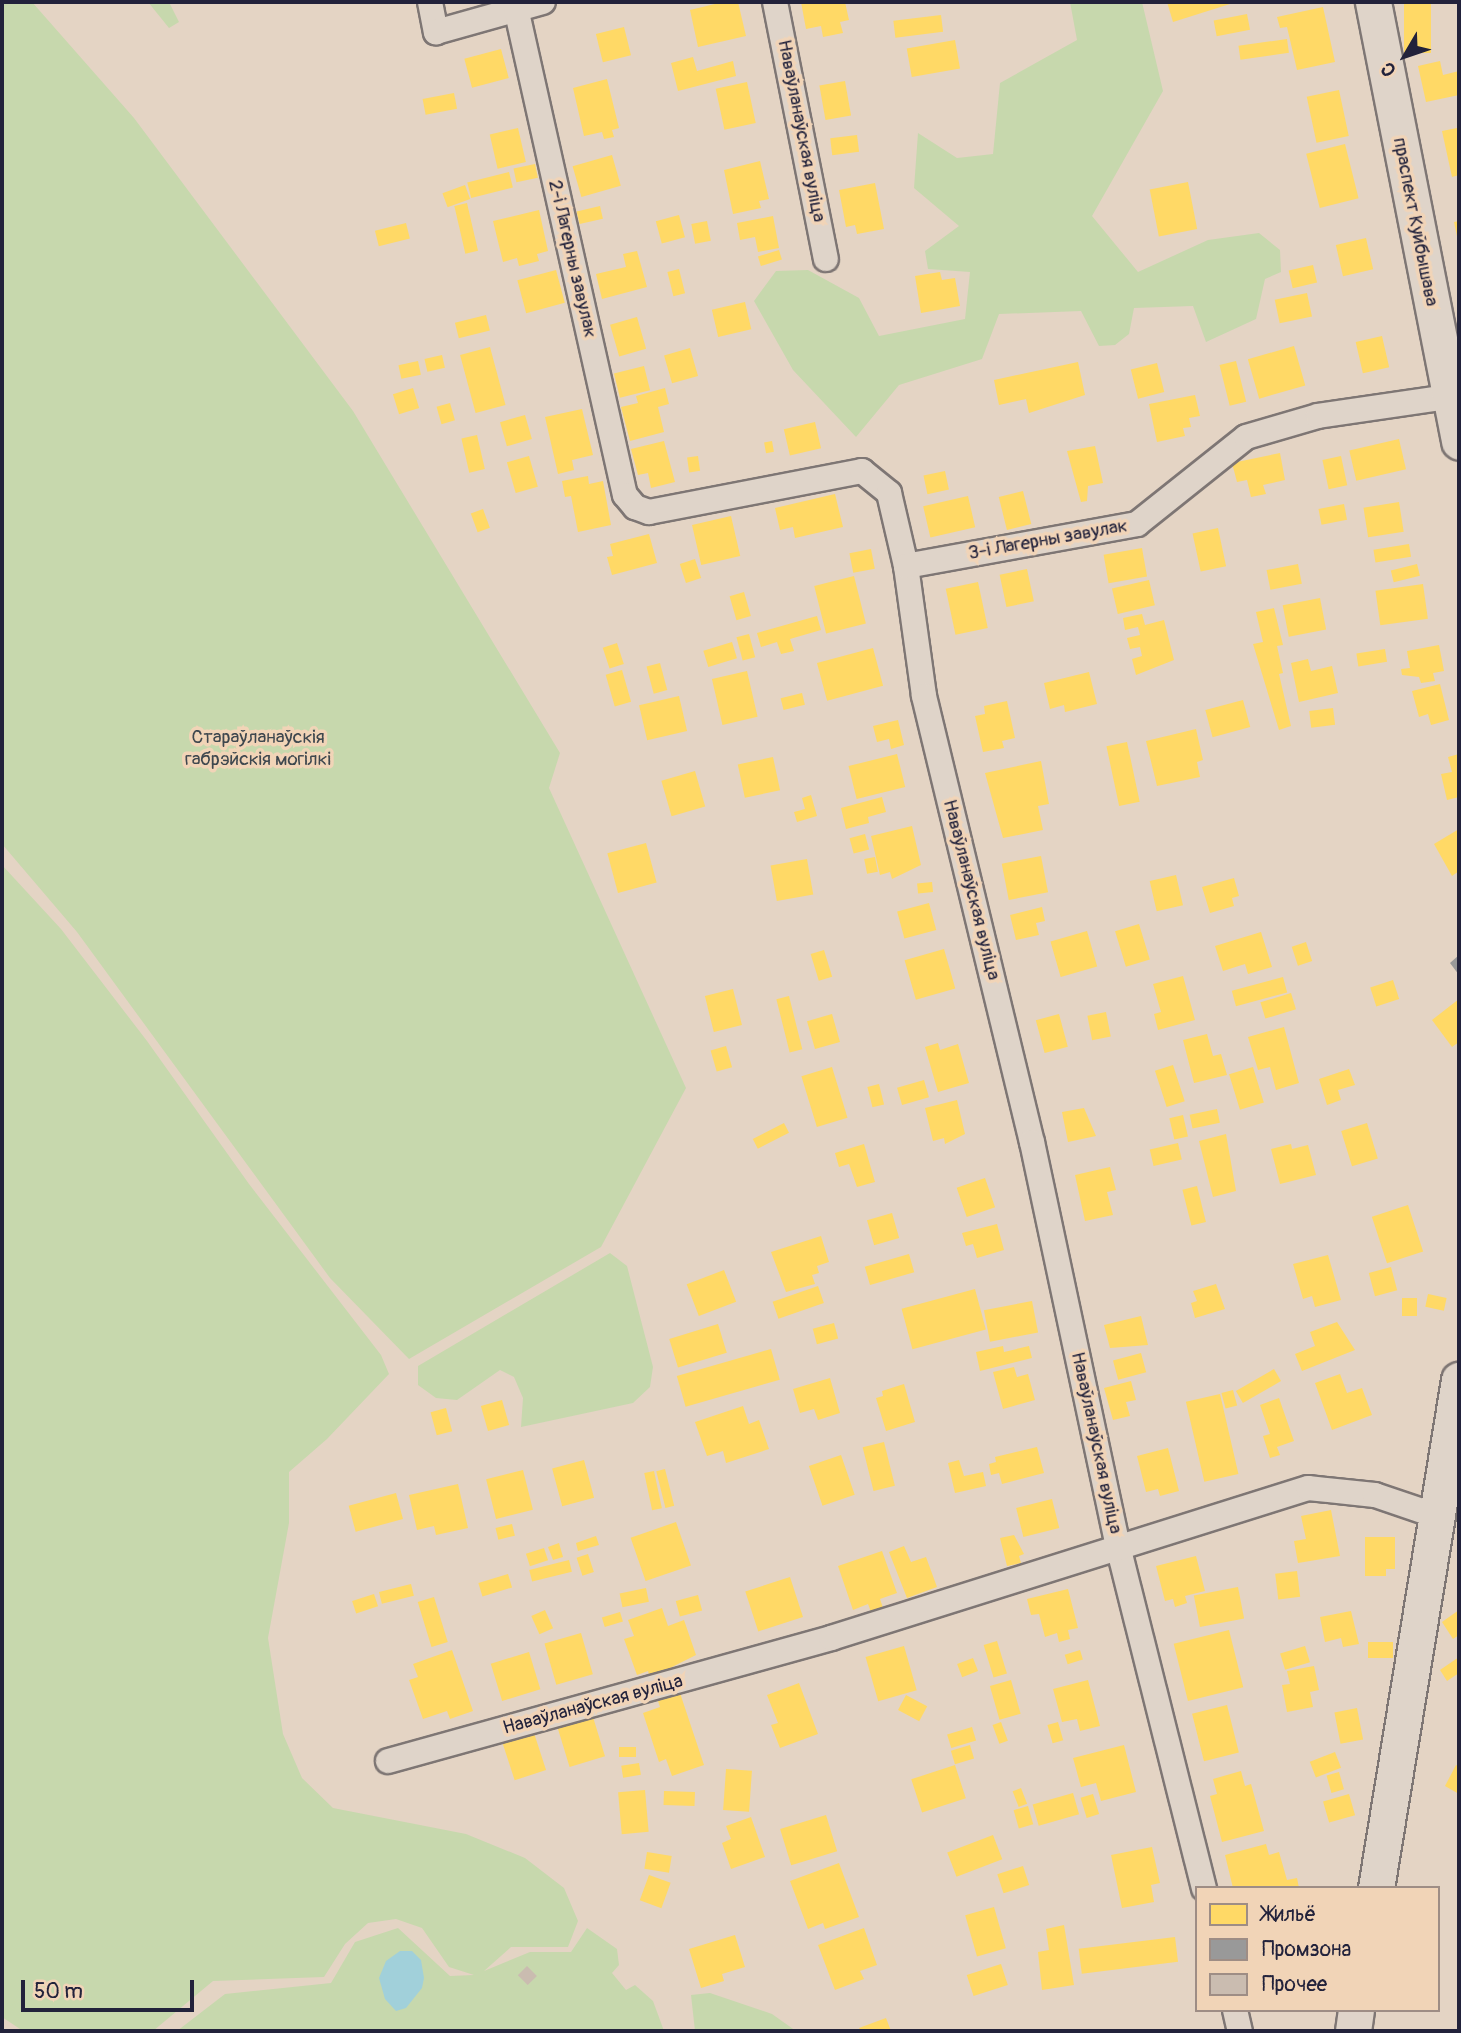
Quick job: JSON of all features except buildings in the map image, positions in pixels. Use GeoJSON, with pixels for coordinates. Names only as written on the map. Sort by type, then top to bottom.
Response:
{"type":"FeatureCollection","features":[{"type":"Feature","properties":{"kind":"street"},"geometry":{"type":"LineString","coordinates":[[430,2],[436,32],[543,2]]}},
{"type":"Feature","properties":{"kind":"street","name":"Наваўланаўская вуліца"},"geometry":{"type":"LineString","coordinates":[[775,2],[827,259]]}},
{"type":"Feature","properties":{"kind":"street","name":"праспект Куйбышава"},"geometry":{"type":"LineString","coordinates":[[1373,2],[1459,442]]}},
{"type":"Feature","properties":{"kind":"street","name":"2-і Лагерны завулак"},"geometry":{"type":"LineString","coordinates":[[516,8],[625,495],[635,507]]}},
{"type":"Feature","properties":{"kind":"street","name":"3-і Лагерны завулак"},"geometry":{"type":"LineString","coordinates":[[906,566],[1138,524],[1246,437],[1318,416],[1449,397]]}},
{"type":"Feature","properties":{"kind":"street","name":"Наваўланаўская вуліца"},"geometry":{"type":"LineString","coordinates":[[635,507],[649,512],[862,471],[889,493],[906,566],[924,696],[1032,1142],[1118,1546],[1203,1886]]}},
{"type":"Feature","properties":{"kind":"street"},"geometry":{"type":"LineString","coordinates":[[1376,1886],[1459,1380]]}},
{"type":"Feature","properties":{"kind":"street"},"geometry":{"type":"LineString","coordinates":[[1118,1546],[1308,1488],[1375,1495],[1437,1516]]}},
{"type":"Feature","properties":{"kind":"street","name":"Наваўланаўская вуліца"},"geometry":{"type":"LineString","coordinates":[[388,1761],[744,1664],[1118,1546]]}},
{"type":"Feature","properties":{"kind":"street"},"geometry":{"type":"LineString","coordinates":[[1235,2012],[1240,2031]]}},
{"type":"Feature","properties":{"kind":"street"},"geometry":{"type":"LineString","coordinates":[[1353,2031],[1356,2012]]}},
{"type":"Feature","properties":{"kind":"green space","name":"Стараўланаўскія габрэйскія могілкі"},"geometry":{"type":"Polygon","coordinates":[[[2,2],[32,2],[134,118],[353,411],[560,753],[549,788],[686,1088],[601,1247],[409,1359],[330,1278],[77,932],[2,844],[2,2]]]}},
{"type":"Feature","properties":{"kind":"green space"},"geometry":{"type":"Polygon","coordinates":[[[148,2],[169,2],[179,22],[169,28],[148,2]]]}},
{"type":"Feature","properties":{"kind":"green space"},"geometry":{"type":"Polygon","coordinates":[[[1070,2],[1142,2],[1163,91],[1092,216],[1138,272],[1208,240],[1259,233],[1280,250],[1281,272],[1265,279],[1256,319],[1206,342],[1193,306],[1134,308],[1129,334],[1115,345],[1099,346],[1081,311],[999,314],[982,359],[899,385],[856,437],[793,370],[754,301],[776,271],[808,270],[859,298],[879,336],[965,319],[970,272],[928,269],[925,251],[959,226],[914,188],[918,133],[957,158],[993,154],[1000,83],[1077,40],[1070,2]]]}},
{"type":"Feature","properties":{"kind":"green space"},"geometry":{"type":"Polygon","coordinates":[[[2,865],[61,929],[147,1041],[249,1184],[381,1355],[389,1374],[327,1439],[289,1472],[289,1523],[268,1638],[283,1734],[302,1778],[333,1808],[466,1834],[525,1858],[564,1888],[578,1921],[568,1947],[511,1947],[484,1971],[530,1952],[571,1952],[587,1928],[617,1949],[619,1965],[612,1973],[626,1990],[635,1985],[653,2001],[664,2031],[177,2031],[225,1994],[331,1983],[355,1942],[398,1928],[450,1976],[474,1975],[449,1967],[422,1928],[396,1919],[368,1923],[345,1944],[324,1977],[213,1981],[153,2031],[23,2031],[2,2017],[2,865]]]}},
{"type":"Feature","properties":{"kind":"green space"},"geometry":{"type":"Polygon","coordinates":[[[610,1253],[627,1266],[653,1367],[650,1387],[633,1403],[521,1427],[523,1398],[514,1377],[500,1370],[457,1400],[436,1398],[418,1385],[418,1366],[610,1253]]]}},
{"type":"Feature","properties":{"kind":"green space"},"geometry":{"type":"Polygon","coordinates":[[[710,1993],[772,2014],[796,2031],[695,2031],[691,1995],[710,1993]]]}},
{"type":"Feature","properties":{"kind":"water"},"geometry":{"type":"Polygon","coordinates":[[[400,1951],[412,1951],[421,1960],[424,1978],[422,1988],[406,2008],[396,2011],[385,1999],[379,1978],[386,1961],[400,1951]]]}}]}
